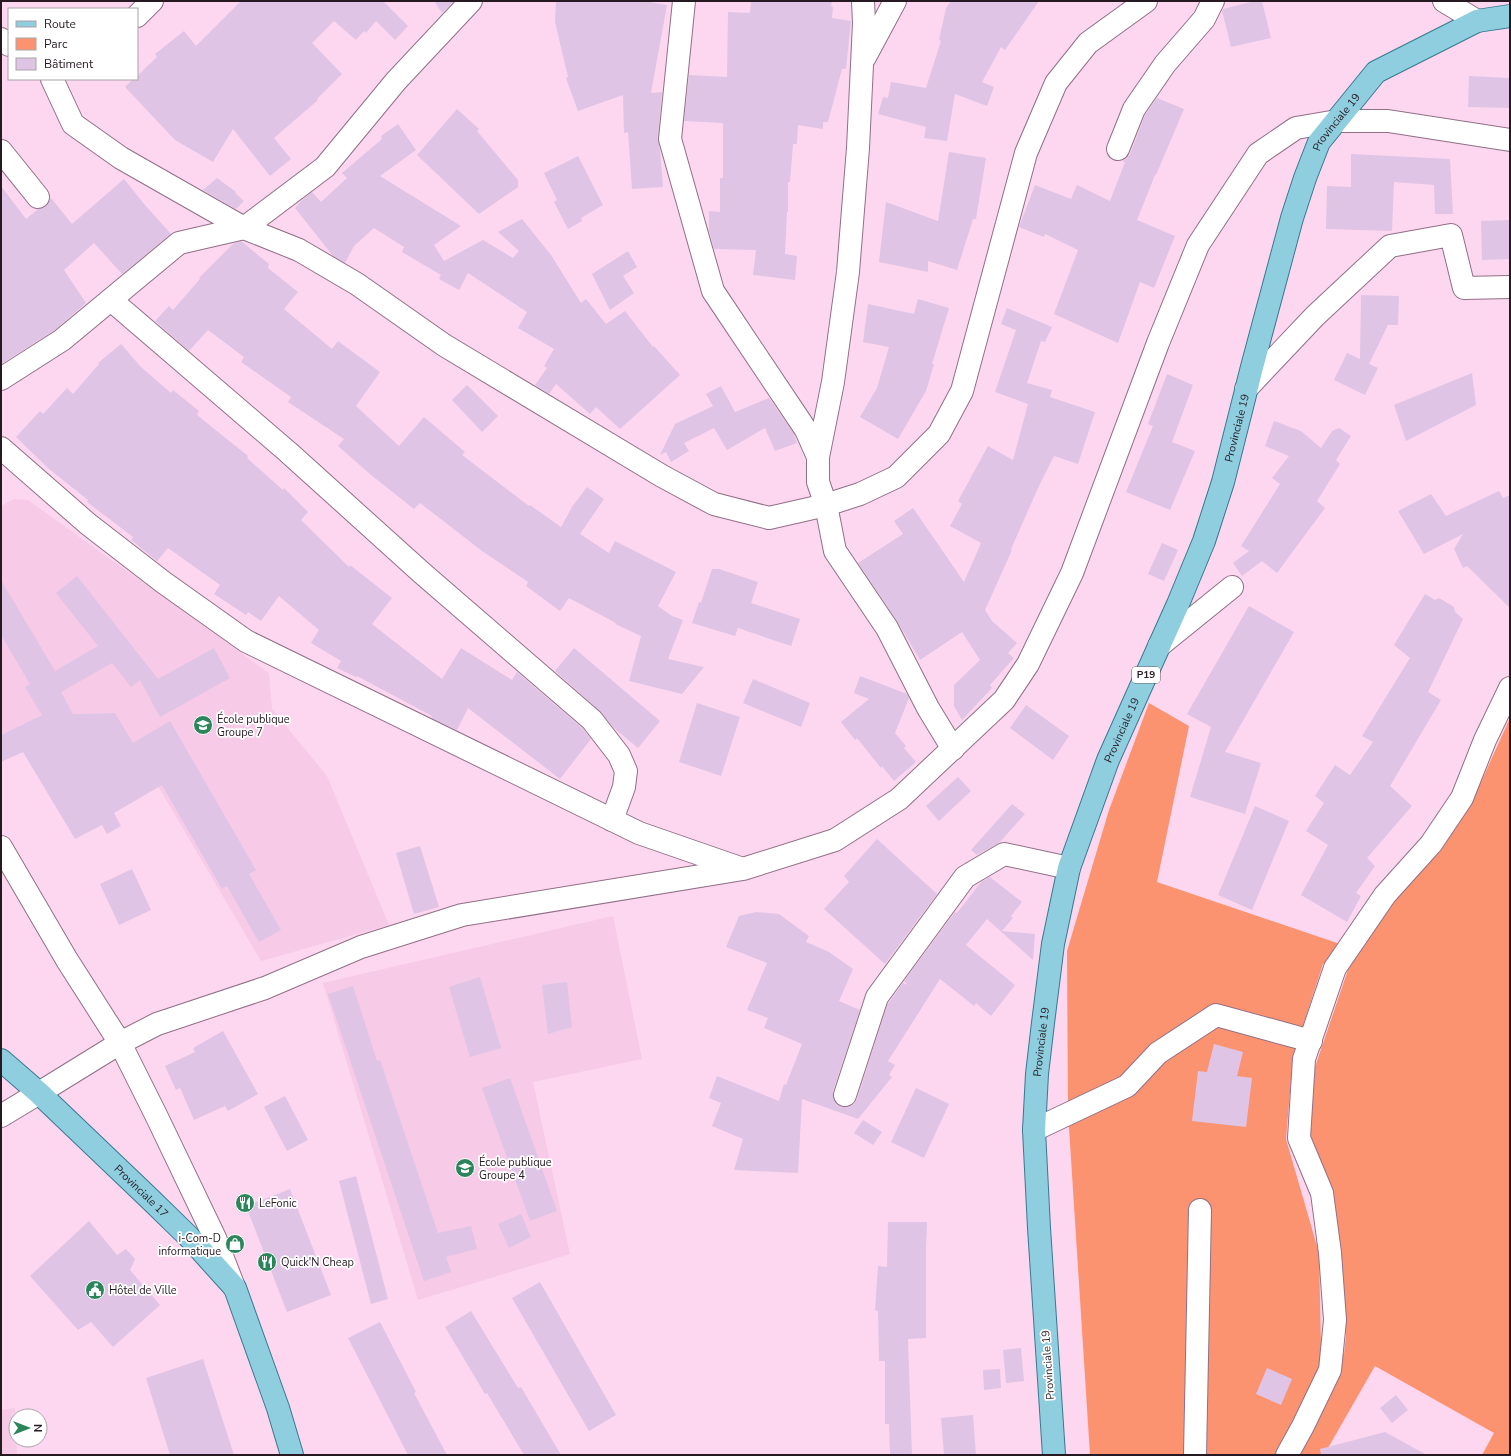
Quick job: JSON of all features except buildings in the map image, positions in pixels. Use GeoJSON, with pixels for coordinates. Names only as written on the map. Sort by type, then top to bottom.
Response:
{"type":"FeatureCollection","features":[{"type":"Feature","properties":{"kind":"main road","name":"Provinciale 19"},"geometry":{"type":"LineString","coordinates":[[1054,1455],[1034,1130],[1036,1074],[1053,944],[1069,868],[1108,760],[1204,541],[1223,482],[1246,390],[1305,178],[1319,142],[1376,72],[1477,21],[1510,16]]}},
{"type":"Feature","properties":{"kind":"main road","name":"Provinciale 17"},"geometry":{"type":"LineString","coordinates":[[1,1060],[39,1093],[189,1237],[235,1288],[278,1408],[292,1455]]}},
{"type":"Feature","properties":{"kind":"street"},"geometry":{"type":"LineString","coordinates":[[138,15],[152,1]]}},
{"type":"Feature","properties":{"kind":"street"},"geometry":{"type":"LineString","coordinates":[[1,379],[62,340],[179,243],[244,228],[325,167],[396,81],[471,1]]}},
{"type":"Feature","properties":{"kind":"street"},"geometry":{"type":"LineString","coordinates":[[684,1],[670,139],[713,291],[806,430],[818,457]]}},
{"type":"Feature","properties":{"kind":"street"},"geometry":{"type":"LineString","coordinates":[[863,1],[864,23],[858,148],[848,272],[833,382],[818,457],[818,482],[826,505],[835,551],[887,628],[928,708],[953,749]]}},
{"type":"Feature","properties":{"kind":"street"},"geometry":{"type":"LineString","coordinates":[[862,64],[895,1]]}},
{"type":"Feature","properties":{"kind":"street"},"geometry":{"type":"LineString","coordinates":[[52,80],[73,124],[121,158],[244,228],[299,250],[358,284],[444,345],[662,476],[714,504],[769,518],[826,505],[860,494],[896,477],[939,434],[962,391],[1026,153],[1056,83],[1088,43],[1146,1]]}},
{"type":"Feature","properties":{"kind":"street"},"geometry":{"type":"LineString","coordinates":[[1118,149],[1134,110],[1165,64],[1204,19],[1213,1]]}},
{"type":"Feature","properties":{"kind":"street"},"geometry":{"type":"LineString","coordinates":[[1444,1],[1477,21]]}},
{"type":"Feature","properties":{"kind":"street"},"geometry":{"type":"LineString","coordinates":[[1,1116],[120,1043],[158,1024],[265,988],[361,947],[462,915],[743,869],[835,840],[900,799],[1004,700],[1028,664],[1072,573],[1158,343],[1198,245],[1258,154],[1296,128],[1336,121],[1388,121],[1510,140]]}},
{"type":"Feature","properties":{"kind":"street"},"geometry":{"type":"LineString","coordinates":[[1,151],[38,197]]}},
{"type":"Feature","properties":{"kind":"street"},"geometry":{"type":"LineString","coordinates":[[1246,390],[1315,316],[1390,246],[1451,235],[1464,288],[1510,287]]}},
{"type":"Feature","properties":{"kind":"street"},"geometry":{"type":"LineString","coordinates":[[111,300],[288,452],[422,573],[592,720],[619,755],[626,771],[624,787],[612,820]]}},
{"type":"Feature","properties":{"kind":"street"},"geometry":{"type":"LineString","coordinates":[[1,448],[88,524],[163,582],[246,641],[639,833],[743,869]]}},
{"type":"Feature","properties":{"kind":"street"},"geometry":{"type":"LineString","coordinates":[[1159,646],[1232,587]]}},
{"type":"Feature","properties":{"kind":"street"},"geometry":{"type":"LineString","coordinates":[[1287,1455],[1330,1370],[1336,1320],[1330,1252],[1322,1193],[1299,1138],[1304,1059],[1336,968],[1385,895],[1431,844],[1462,798],[1510,688]]}},
{"type":"Feature","properties":{"kind":"street"},"geometry":{"type":"LineString","coordinates":[[1,847],[67,960],[120,1043],[212,1231],[235,1288]]}},
{"type":"Feature","properties":{"kind":"street"},"geometry":{"type":"LineString","coordinates":[[845,1095],[877,997],[965,877],[1004,854],[1069,868]]}},
{"type":"Feature","properties":{"kind":"street"},"geometry":{"type":"LineString","coordinates":[[1034,1130],[1127,1086],[1158,1053],[1216,1015],[1311,1040]]}},
{"type":"Feature","properties":{"kind":"street"},"geometry":{"type":"LineString","coordinates":[[1195,1455],[1200,1210]]}},
{"type":"Feature","properties":{"kind":"shaded area","name":"École publique Groupe 7"},"geometry":{"type":"Polygon","coordinates":[[[14,499],[28,500],[269,673],[272,709],[327,776],[389,925],[261,961],[115,713],[67,714],[60,706],[1,735],[1,506],[14,499]]]}},
{"type":"Feature","properties":{"kind":"shaded area","name":"École publique Groupe 4"},"geometry":{"type":"Polygon","coordinates":[[[613,916],[642,1059],[533,1082],[570,1254],[418,1300],[323,983],[613,916]]]}},
{"type":"Feature","properties":{"kind":"shaded area"},"geometry":{"type":"Polygon","coordinates":[[[8,1409],[8,1448],[17,1448],[17,1455],[1,1455],[1,1410],[8,1409]]]}},
{"type":"Feature","properties":{"kind":"green space"},"geometry":{"type":"Polygon","coordinates":[[[1149,703],[1189,726],[1157,882],[1355,949],[1389,899],[1439,853],[1471,804],[1510,718],[1510,1455],[1482,1455],[1494,1433],[1375,1366],[1324,1455],[1090,1455],[1068,1112],[1067,951],[1109,810],[1149,703]],[[1355,949],[1323,964],[1293,1056],[1286,1139],[1319,1253],[1321,1346],[1344,1354],[1346,1336],[1332,1194],[1310,1143],[1315,1067],[1355,949]]]}},
{"type":"Feature","properties":{"kind":"place","name":"École publique Groupe 7"},"geometry":{"type":"Point","coordinates":[203,725]}},
{"type":"Feature","properties":{"kind":"place","name":"École publique Groupe 4"},"geometry":{"type":"Point","coordinates":[465,1168]}},
{"type":"Feature","properties":{"kind":"place","name":"LeFonic"},"geometry":{"type":"Point","coordinates":[245,1203]}},
{"type":"Feature","properties":{"kind":"place","name":"i-Com-D informatique"},"geometry":{"type":"Point","coordinates":[235,1244]}},
{"type":"Feature","properties":{"kind":"place","name":"Quick'N Cheap"},"geometry":{"type":"Point","coordinates":[267,1262]}},
{"type":"Feature","properties":{"kind":"place","name":"Hôtel de Ville"},"geometry":{"type":"Point","coordinates":[95,1290]}}]}
